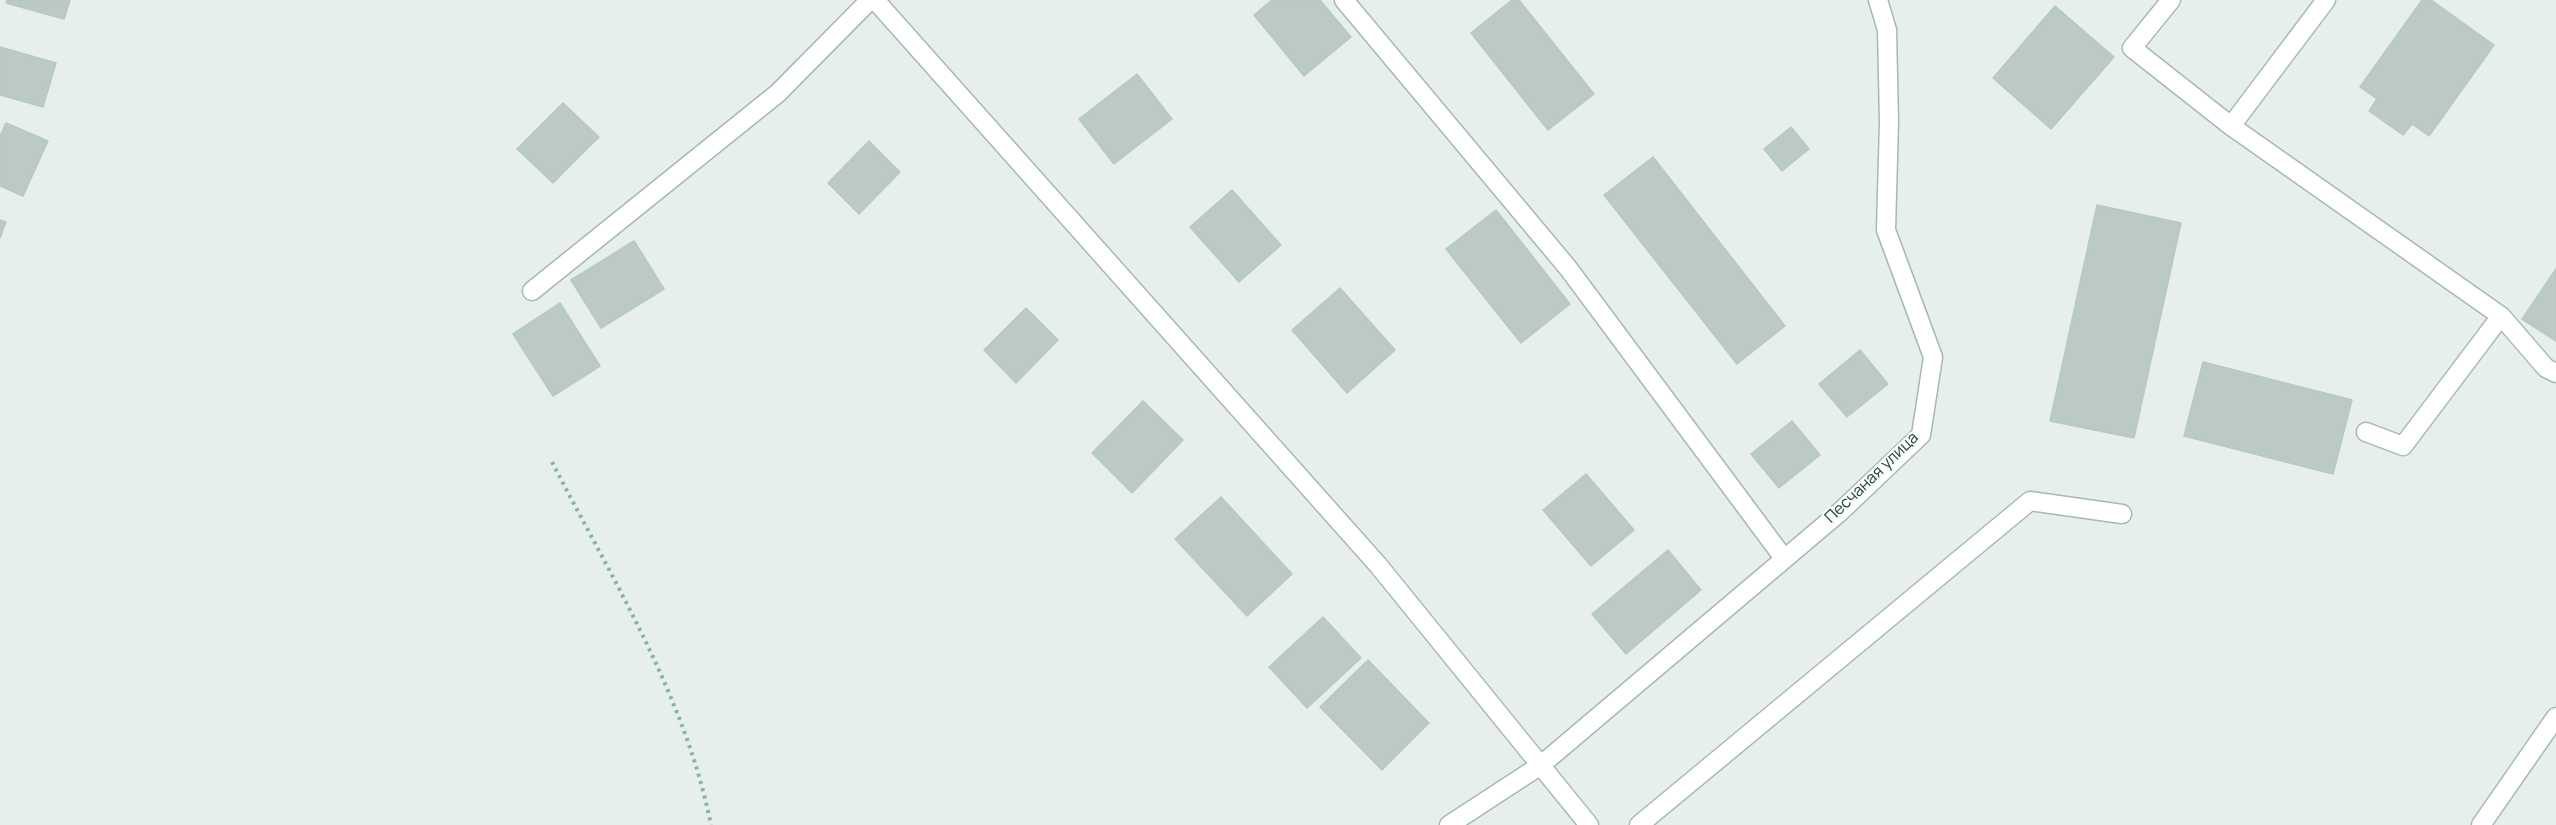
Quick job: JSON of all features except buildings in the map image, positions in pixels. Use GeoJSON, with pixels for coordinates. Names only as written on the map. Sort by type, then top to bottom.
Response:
{"type":"FeatureCollection","features":[{"type":"Feature","properties":{"kind":"street"},"geometry":{"type":"LineString","coordinates":[[532,291],[778,93],[872,0],[1378,565],[1589,825]]}},
{"type":"Feature","properties":{"kind":"street"},"geometry":{"type":"LineString","coordinates":[[1344,0],[1568,268],[1783,557]]}},
{"type":"Feature","properties":{"kind":"street","name":"Песчаная улица"},"geometry":{"type":"LineString","coordinates":[[1449,825],[1541,765],[1783,557],[1840,512],[1921,435],[1933,357],[1886,230],[1889,122],[1887,30],[1878,0]]}},
{"type":"Feature","properties":{"kind":"street"},"geometry":{"type":"LineString","coordinates":[[2171,0],[2132,48],[2231,126],[2501,316],[2546,368],[2556,374]]}},
{"type":"Feature","properties":{"kind":"street"},"geometry":{"type":"LineString","coordinates":[[2231,126],[2326,0]]}},
{"type":"Feature","properties":{"kind":"street"},"geometry":{"type":"LineString","coordinates":[[2366,432],[2403,446],[2501,316]]}},
{"type":"Feature","properties":{"kind":"street"},"geometry":{"type":"LineString","coordinates":[[1639,825],[2030,501],[2122,514]]}},
{"type":"Feature","properties":{"kind":"street"},"geometry":{"type":"LineString","coordinates":[[2481,825],[2556,717]]}},
{"type":"Feature","properties":{"kind":"path"},"geometry":{"type":"LineString","coordinates":[[552,462],[664,679],[702,779],[711,825]]}}]}
